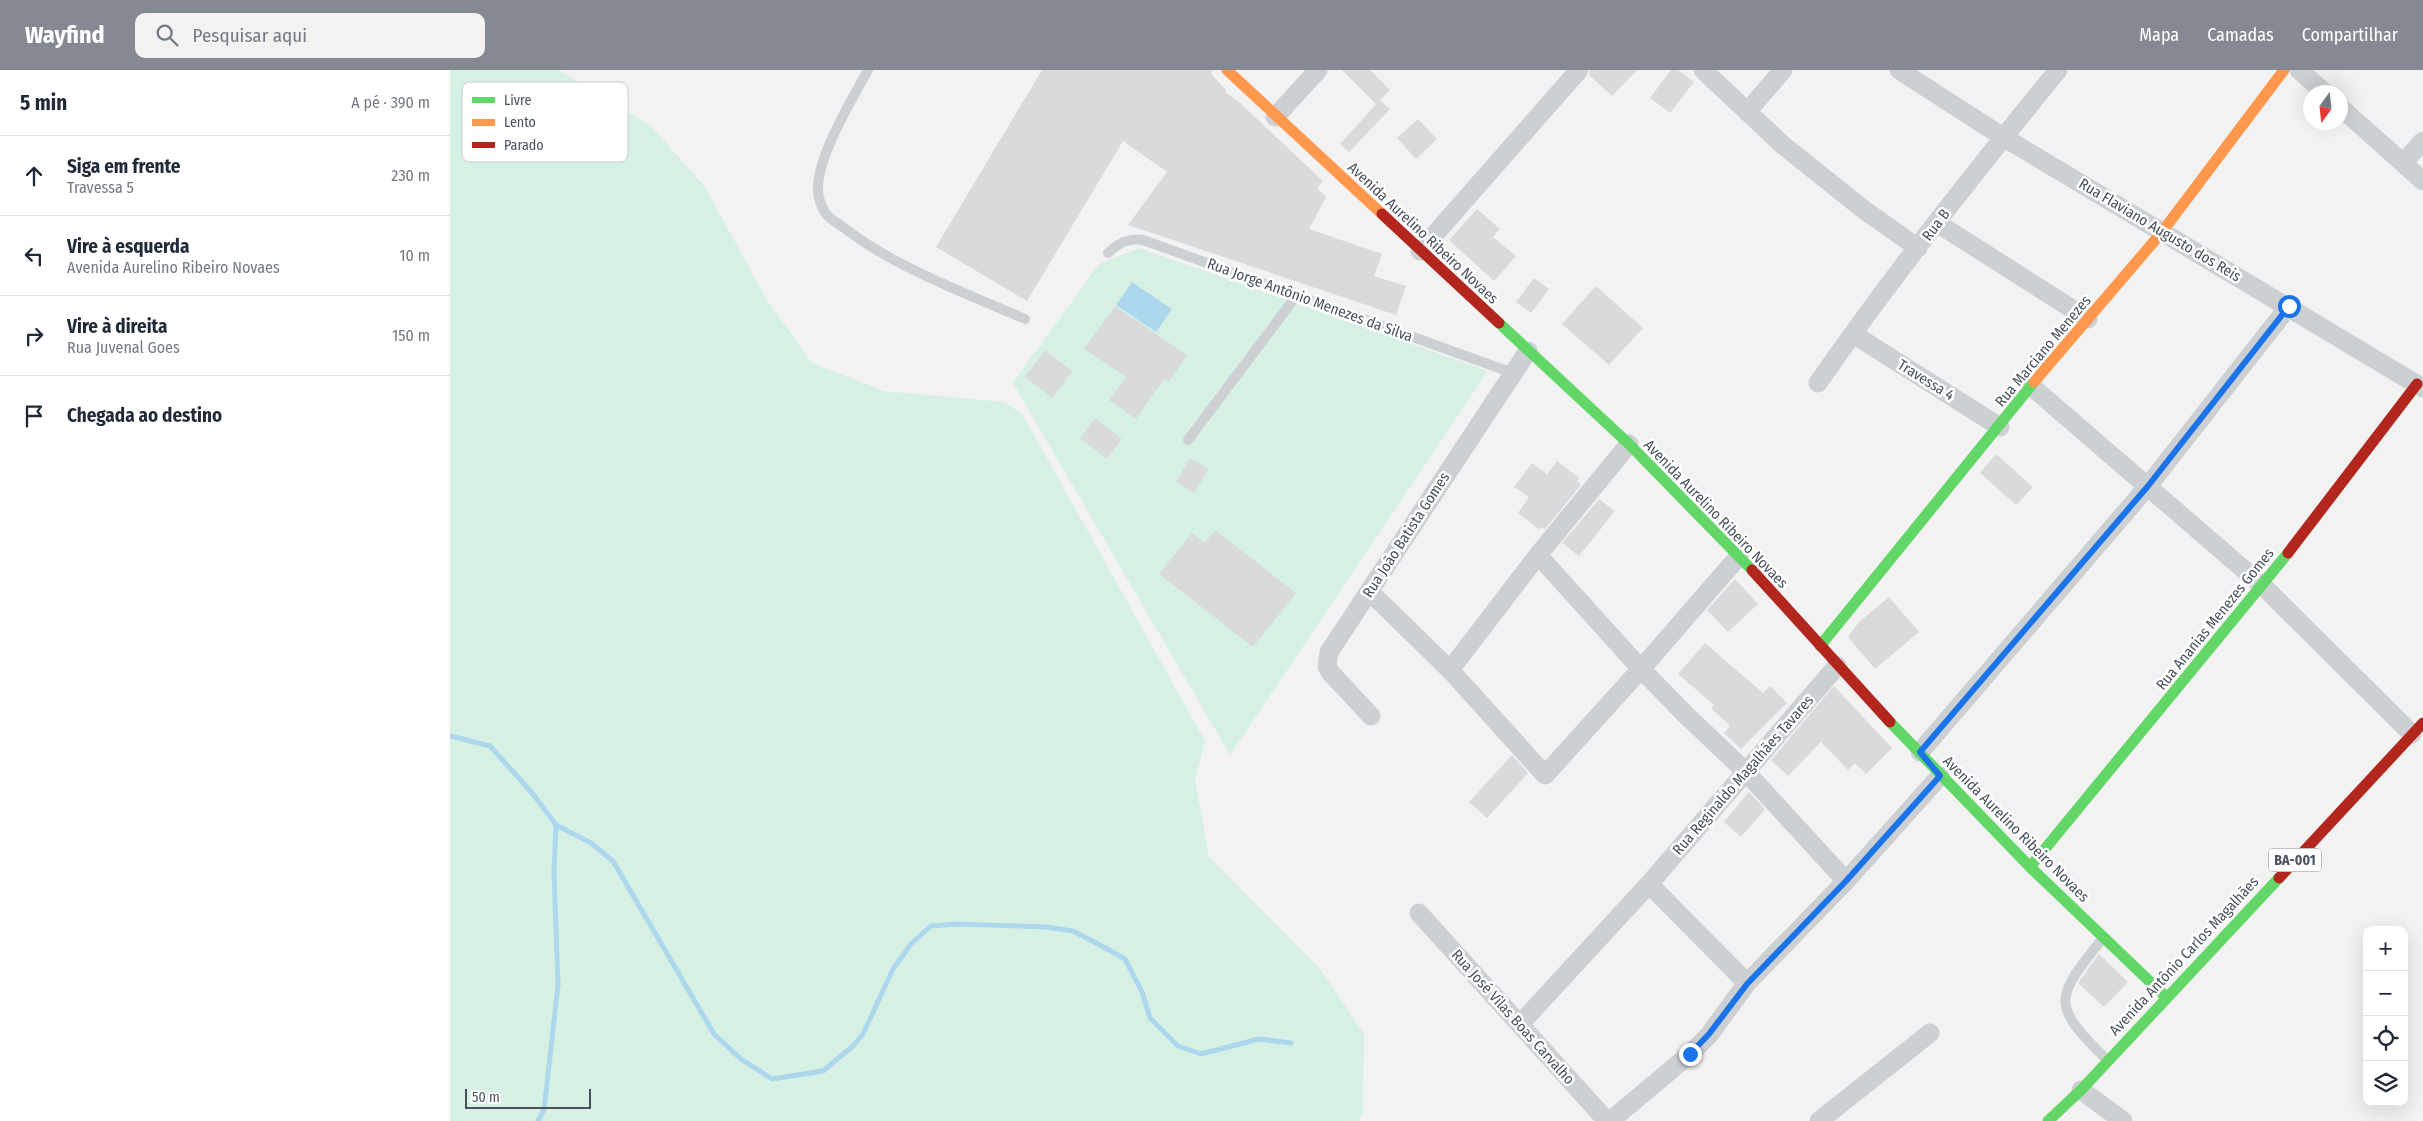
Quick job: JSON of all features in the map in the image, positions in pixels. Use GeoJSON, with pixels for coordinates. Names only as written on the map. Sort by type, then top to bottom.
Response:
{"type":"FeatureCollection","features":[{"type":"Feature","properties":{"kind":"street","name":"Avenida Aurelino Ribeiro Novaes"},"geometry":{"type":"LineString","coordinates":[[1227,70],[1275,117],[1629,444],[1738,556],[1940,776],[2030,867],[2166,997]]}},
{"type":"Feature","properties":{"kind":"street"},"geometry":{"type":"LineString","coordinates":[[1275,117],[1318,70]]}},
{"type":"Feature","properties":{"kind":"street"},"geometry":{"type":"LineString","coordinates":[[1420,251],[1579,70]]}},
{"type":"Feature","properties":{"kind":"street"},"geometry":{"type":"LineString","coordinates":[[1703,70],[1784,146],[1863,209],[1918,248]]}},
{"type":"Feature","properties":{"kind":"street"},"geometry":{"type":"LineString","coordinates":[[1747,112],[1783,70]]}},
{"type":"Feature","properties":{"kind":"street","name":"Rua Flaviano Augusto dos Reis"},"geometry":{"type":"LineString","coordinates":[[1899,70],[2003,137],[2289,306],[2420,386]]}},
{"type":"Feature","properties":{"kind":"street","name":"Rua B"},"geometry":{"type":"LineString","coordinates":[[1818,383],[1852,334],[1937,223],[2003,137],[2058,70]]}},
{"type":"Feature","properties":{"kind":"street","name":"Rua Marciano Menezes"},"geometry":{"type":"LineString","coordinates":[[1820,646],[2032,386],[2162,232],[2284,70]]}},
{"type":"Feature","properties":{"kind":"street"},"geometry":{"type":"LineString","coordinates":[[2299,70],[2316,85]]}},
{"type":"Feature","properties":{"kind":"street"},"geometry":{"type":"LineString","coordinates":[[2348,114],[2423,181]]}},
{"type":"Feature","properties":{"kind":"street"},"geometry":{"type":"LineString","coordinates":[[2403,163],[2423,141]]}},
{"type":"Feature","properties":{"kind":"street"},"geometry":{"type":"LineString","coordinates":[[1937,223],[2088,319]]}},
{"type":"Feature","properties":{"kind":"street"},"geometry":{"type":"LineString","coordinates":[[1920,752],[2148,486],[2289,306]]}},
{"type":"Feature","properties":{"kind":"street","name":"Travessa 4"},"geometry":{"type":"LineString","coordinates":[[1852,334],[2000,427]]}},
{"type":"Feature","properties":{"kind":"street","name":"Rua João Batista Gomes"},"geometry":{"type":"LineString","coordinates":[[1371,716],[1330,672],[1327,658],[1335,642],[1528,351]]}},
{"type":"Feature","properties":{"kind":"street"},"geometry":{"type":"LineString","coordinates":[[2032,386],[2263,586],[2418,729]]}},
{"type":"Feature","properties":{"kind":"street","name":"Rua Ananias Menezes Gomes"},"geometry":{"type":"LineString","coordinates":[[2030,867],[2263,586],[2420,386]]}},
{"type":"Feature","properties":{"kind":"street"},"geometry":{"type":"LineString","coordinates":[[1450,670],[1538,555],[1629,444]]}},
{"type":"Feature","properties":{"kind":"street"},"geometry":{"type":"LineString","coordinates":[[1538,555],[1641,669],[1746,772],[1846,881]]}},
{"type":"Feature","properties":{"kind":"street"},"geometry":{"type":"LineString","coordinates":[[1369,591],[1450,670],[1545,775],[1641,669],[1738,556]]}},
{"type":"Feature","properties":{"kind":"street","name":"Rua Reginaldo Magalhães Tavares"},"geometry":{"type":"LineString","coordinates":[[1520,1024],[1650,884],[1837,666]]}},
{"type":"Feature","properties":{"kind":"street","name":"Avenida Antônio Carlos Magalhães"},"geometry":{"type":"LineString","coordinates":[[2048,1121],[2081,1090],[2418,729]]}},
{"type":"Feature","properties":{"kind":"street"},"geometry":{"type":"LineString","coordinates":[[1608,1121],[1690,1054],[1719,1022],[1747,984],[1846,881],[1940,776]]}},
{"type":"Feature","properties":{"kind":"street"},"geometry":{"type":"LineString","coordinates":[[1650,884],[1747,984]]}},
{"type":"Feature","properties":{"kind":"street","name":"Rua José Vilas Boas Carvalho"},"geometry":{"type":"LineString","coordinates":[[1419,913],[1608,1121]]}},
{"type":"Feature","properties":{"kind":"street"},"geometry":{"type":"LineString","coordinates":[[1819,1121],[1930,1033]]}},
{"type":"Feature","properties":{"kind":"street"},"geometry":{"type":"LineString","coordinates":[[2081,1090],[2123,1121]]}},
{"type":"Feature","properties":{"kind":"lane"},"geometry":{"type":"LineString","coordinates":[[868,70],[839,124],[817,186],[820,202],[827,215],[859,240],[937,281],[1025,318]]}},
{"type":"Feature","properties":{"kind":"lane","name":"Rua Jorge Antônio Menezes da Silva"},"geometry":{"type":"LineString","coordinates":[[1108,253],[1119,243],[1131,239],[1143,240],[1513,373]]}},
{"type":"Feature","properties":{"kind":"lane"},"geometry":{"type":"LineString","coordinates":[[1188,440],[1297,295]]}},
{"type":"Feature","properties":{"kind":"lane"},"geometry":{"type":"LineString","coordinates":[[2104,938],[2075,974],[2069,984],[2065,1002],[2069,1018],[2077,1031],[2108,1061]]}},
{"type":"Feature","properties":{"kind":"green space"},"geometry":{"type":"Polygon","coordinates":[[[450,70],[559,70],[579,82],[462,82],[462,162],[628,162],[628,112],[651,126],[705,187],[767,300],[812,363],[884,391],[1004,402],[1023,415],[1205,741],[1195,780],[1209,857],[1321,970],[1364,1034],[1363,1112],[1359,1121],[450,1121],[450,70]]]}},
{"type":"Feature","properties":{"kind":"green space"},"geometry":{"type":"Polygon","coordinates":[[[1139,248],[1488,371],[1230,755],[1013,383],[1099,264],[1139,248]]]}},
{"type":"Feature","properties":{"kind":"water"},"geometry":{"type":"Polygon","coordinates":[[[1132,282],[1172,309],[1156,332],[1116,305],[1132,282]]]}},
{"type":"Feature","properties":{"kind":"building"},"geometry":{"type":"Polygon","coordinates":[[[1042,70],[1212,70],[1212,75],[1226,90],[1225,92],[1239,102],[1323,181],[1317,188],[1326,197],[1309,229],[1382,254],[1374,276],[1406,286],[1396,315],[1128,225],[1167,172],[1123,141],[1027,301],[936,247],[1042,70]]]}},
{"type":"Feature","properties":{"kind":"building"},"geometry":{"type":"Polygon","coordinates":[[[1342,70],[1370,70],[1390,90],[1376,104],[1342,70]]]}},
{"type":"Feature","properties":{"kind":"building"},"geometry":{"type":"Polygon","coordinates":[[[1590,70],[1637,70],[1612,96],[1589,75],[1590,70]]]}},
{"type":"Feature","properties":{"kind":"building"},"geometry":{"type":"Polygon","coordinates":[[[1671,70],[1678,70],[1694,82],[1670,113],[1650,98],[1671,70]]]}},
{"type":"Feature","properties":{"kind":"building"},"geometry":{"type":"Polygon","coordinates":[[[1380,100],[1390,109],[1349,152],[1340,144],[1380,100]]]}},
{"type":"Feature","properties":{"kind":"building"},"geometry":{"type":"Polygon","coordinates":[[[1418,119],[1437,139],[1416,159],[1397,138],[1418,119]]]}},
{"type":"Feature","properties":{"kind":"building"},"geometry":{"type":"Polygon","coordinates":[[[1477,209],[1500,229],[1493,237],[1516,256],[1494,281],[1449,240],[1477,209]]]}},
{"type":"Feature","properties":{"kind":"building"},"geometry":{"type":"Polygon","coordinates":[[[1534,278],[1549,289],[1531,313],[1516,302],[1534,278]]]}},
{"type":"Feature","properties":{"kind":"building"},"geometry":{"type":"Polygon","coordinates":[[[1596,286],[1643,328],[1609,365],[1562,324],[1596,286]]]}},
{"type":"Feature","properties":{"kind":"building"},"geometry":{"type":"Polygon","coordinates":[[[1115,306],[1187,355],[1169,382],[1164,379],[1136,419],[1109,400],[1126,377],[1084,349],[1115,306]]]}},
{"type":"Feature","properties":{"kind":"building"},"geometry":{"type":"Polygon","coordinates":[[[1045,350],[1072,371],[1052,398],[1025,377],[1045,350]]]}},
{"type":"Feature","properties":{"kind":"building"},"geometry":{"type":"Polygon","coordinates":[[[1095,418],[1122,439],[1107,459],[1080,438],[1095,418]]]}},
{"type":"Feature","properties":{"kind":"building"},"geometry":{"type":"Polygon","coordinates":[[[1996,454],[2033,487],[2016,505],[1980,473],[1996,454]]]}},
{"type":"Feature","properties":{"kind":"building"},"geometry":{"type":"Polygon","coordinates":[[[1190,458],[1209,469],[1194,493],[1176,482],[1190,458]]]}},
{"type":"Feature","properties":{"kind":"building"},"geometry":{"type":"Polygon","coordinates":[[[1557,461],[1579,478],[1577,481],[1581,485],[1545,529],[1542,527],[1540,530],[1518,513],[1529,497],[1514,487],[1532,463],[1547,474],[1557,461]]]}},
{"type":"Feature","properties":{"kind":"building"},"geometry":{"type":"Polygon","coordinates":[[[1599,499],[1615,511],[1579,556],[1562,543],[1599,499]]]}},
{"type":"Feature","properties":{"kind":"building"},"geometry":{"type":"Polygon","coordinates":[[[1215,530],[1296,593],[1253,647],[1159,574],[1192,533],[1205,543],[1215,530]]]}},
{"type":"Feature","properties":{"kind":"building"},"geometry":{"type":"Polygon","coordinates":[[[1735,579],[1758,604],[1728,632],[1707,610],[1735,579]]]}},
{"type":"Feature","properties":{"kind":"building"},"geometry":{"type":"Polygon","coordinates":[[[1889,597],[1919,632],[1875,669],[1848,637],[1859,622],[1889,597]]]}},
{"type":"Feature","properties":{"kind":"building"},"geometry":{"type":"Polygon","coordinates":[[[1705,643],[1763,693],[1770,686],[1787,703],[1741,749],[1724,733],[1730,726],[1711,708],[1714,705],[1678,674],[1705,643]]]}},
{"type":"Feature","properties":{"kind":"building"},"geometry":{"type":"Polygon","coordinates":[[[1834,686],[1892,748],[1866,774],[1855,763],[1848,770],[1821,742],[1788,776],[1771,760],[1834,686]]]}},
{"type":"Feature","properties":{"kind":"building"},"geometry":{"type":"Polygon","coordinates":[[[1512,755],[1528,773],[1487,818],[1469,802],[1512,755]]]}},
{"type":"Feature","properties":{"kind":"building"},"geometry":{"type":"Polygon","coordinates":[[[1749,792],[1765,809],[1741,837],[1724,822],[1749,792]]]}},
{"type":"Feature","properties":{"kind":"building"},"geometry":{"type":"Polygon","coordinates":[[[2099,954],[2128,982],[2104,1007],[2078,983],[2099,954]]]}},
{"type":"Feature","properties":{"kind":"waterway"},"geometry":{"type":"LineString","coordinates":[[450,736],[490,746],[533,794],[556,825],[554,873],[558,985],[544,1110],[538,1121]]}},
{"type":"Feature","properties":{"kind":"waterway"},"geometry":{"type":"LineString","coordinates":[[556,825],[591,843],[613,861],[714,1034],[741,1059],[772,1079],[823,1071],[853,1046],[863,1034],[893,969],[911,944],[931,926],[958,924],[1046,927],[1073,931],[1102,946],[1125,959],[1142,992],[1150,1018],[1178,1046],[1201,1054],[1259,1039],[1291,1043]]}},
{"type":"Feature","properties":{"kind":"traffic: fast"},"geometry":{"type":"LineString","coordinates":[[1499,323],[1629,444],[1752,570]]}},
{"type":"Feature","properties":{"kind":"traffic: fast"},"geometry":{"type":"LineString","coordinates":[[1820,646],[2034,382]]}},
{"type":"Feature","properties":{"kind":"traffic: fast"},"geometry":{"type":"LineString","coordinates":[[2030,867],[2288,553]]}},
{"type":"Feature","properties":{"kind":"traffic: fast"},"geometry":{"type":"LineString","coordinates":[[1890,722],[2030,867],[2166,997]]}},
{"type":"Feature","properties":{"kind":"traffic: fast"},"geometry":{"type":"LineString","coordinates":[[2048,1121],[2081,1090],[2279,878]]}},
{"type":"Feature","properties":{"kind":"traffic: slow"},"geometry":{"type":"LineString","coordinates":[[1227,70],[1382,214]]}},
{"type":"Feature","properties":{"kind":"traffic: slow"},"geometry":{"type":"LineString","coordinates":[[2034,382],[2162,232],[2284,70]]}},
{"type":"Feature","properties":{"kind":"traffic: jam"},"geometry":{"type":"LineString","coordinates":[[1382,214],[1499,323]]}},
{"type":"Feature","properties":{"kind":"traffic: jam"},"geometry":{"type":"LineString","coordinates":[[2288,553],[2417,384]]}},
{"type":"Feature","properties":{"kind":"traffic: jam"},"geometry":{"type":"LineString","coordinates":[[1752,570],[1890,722]]}},
{"type":"Feature","properties":{"kind":"traffic: jam"},"geometry":{"type":"LineString","coordinates":[[2279,878],[2423,723]]}},
{"type":"Feature","properties":{"kind":"route"},"geometry":{"type":"LineString","coordinates":[[1690,1054],[1709,1034],[1747,984],[1846,881],[1940,776],[1920,752],[2148,486],[2289,306]]}}]}
